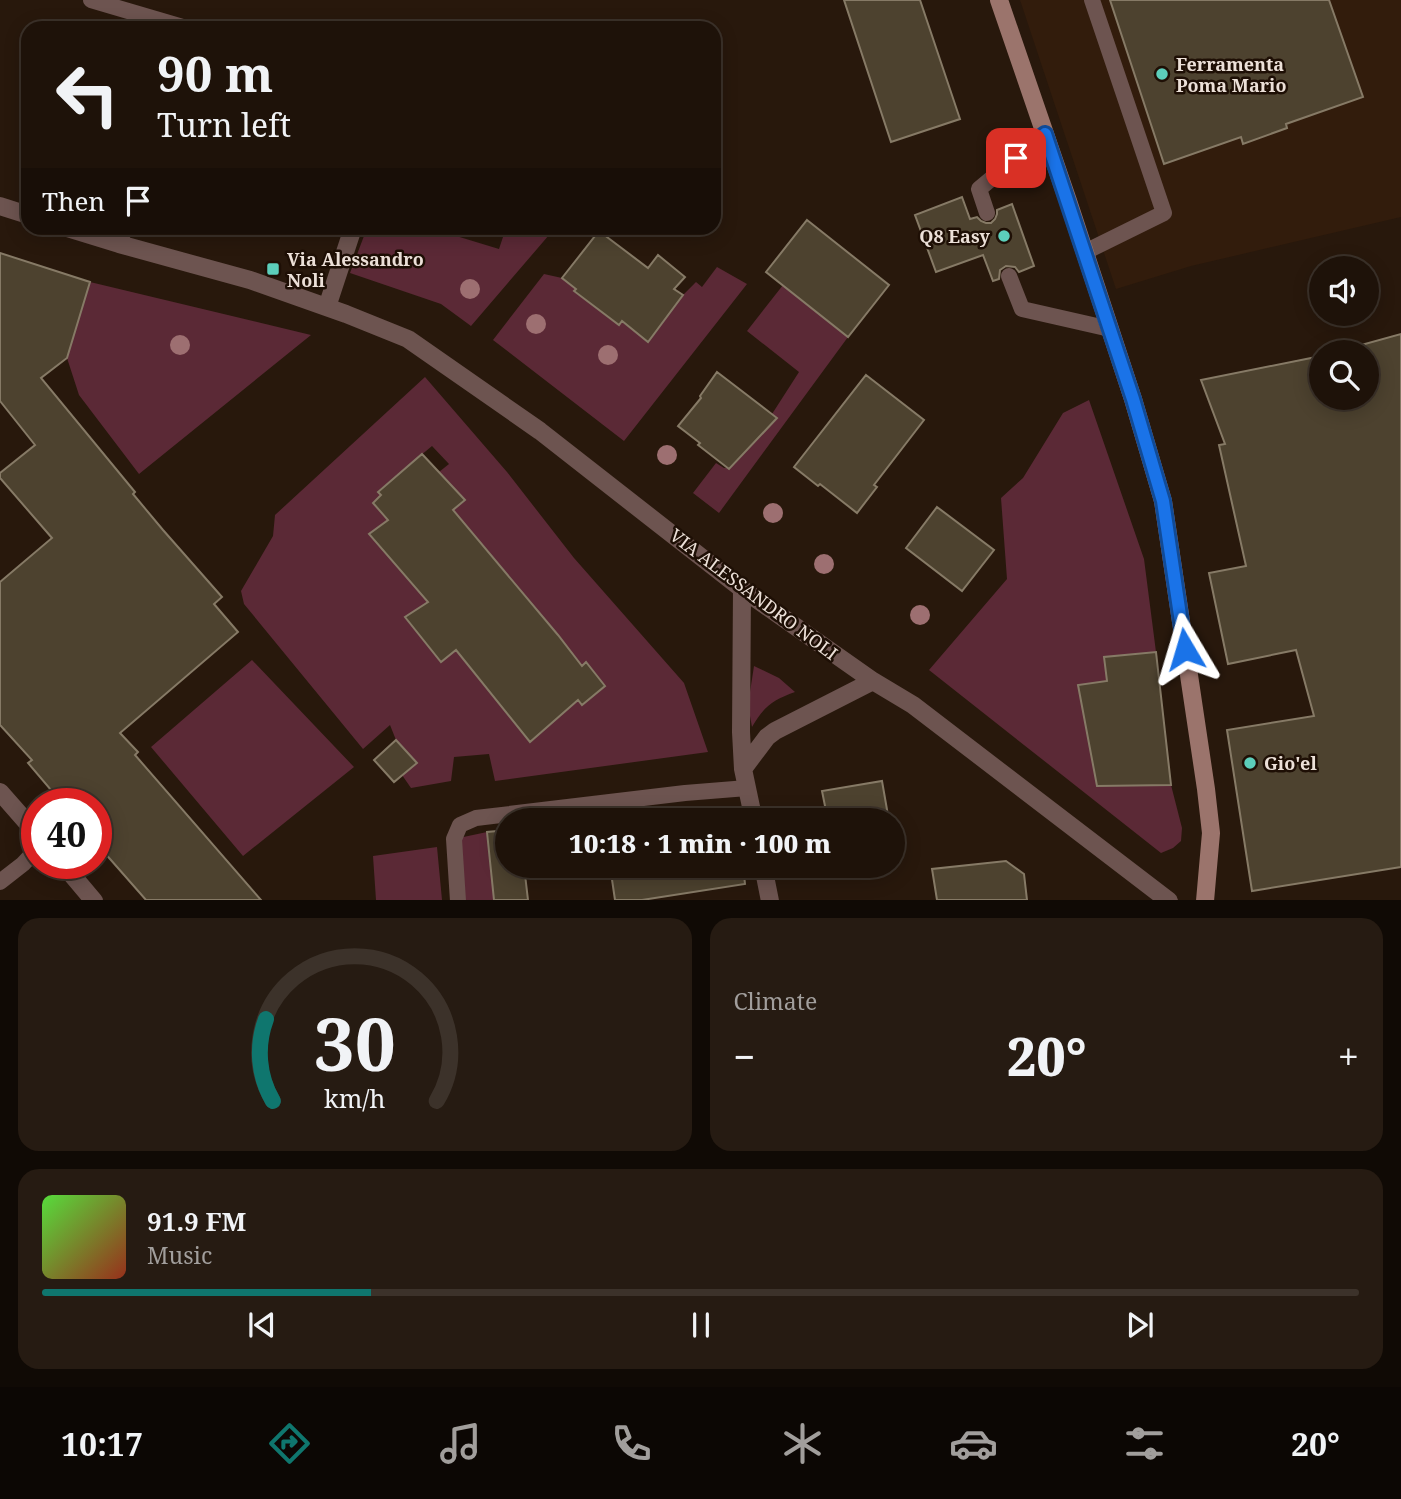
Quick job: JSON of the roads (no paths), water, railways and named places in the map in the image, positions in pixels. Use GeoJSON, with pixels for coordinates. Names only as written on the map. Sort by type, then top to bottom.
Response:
{"type":"FeatureCollection","features":[{"type":"Feature","properties":{"kind":"street"},"geometry":{"type":"LineString","coordinates":[[999,0],[1085,252],[1163,501],[1211,833],[1205,900]]}},
{"type":"Feature","properties":{"kind":"street"},"geometry":{"type":"LineString","coordinates":[[0,206],[21,213]]}},
{"type":"Feature","properties":{"kind":"street"},"geometry":{"type":"LineString","coordinates":[[327,307],[352,235]]}},
{"type":"Feature","properties":{"kind":"street","name":"VIA ALESSANDRO NOLI"},"geometry":{"type":"LineString","coordinates":[[122,236],[327,307],[408,339],[540,431],[742,589],[873,681],[913,705],[1168,900]]}},
{"type":"Feature","properties":{"kind":"street"},"geometry":{"type":"LineString","coordinates":[[742,589],[741,732],[743,769],[751,808]]}},
{"type":"Feature","properties":{"kind":"street"},"geometry":{"type":"LineString","coordinates":[[743,769],[767,737],[775,731],[873,681]]}},
{"type":"Feature","properties":{"kind":"street"},"geometry":{"type":"LineString","coordinates":[[0,792],[21,816]]}},
{"type":"Feature","properties":{"kind":"street"},"geometry":{"type":"LineString","coordinates":[[766,878],[771,900]]}},
{"type":"Feature","properties":{"kind":"street"},"geometry":{"type":"LineString","coordinates":[[75,879],[93,900]]}},
{"type":"Feature","properties":{"kind":"lane"},"geometry":{"type":"LineString","coordinates":[[91,0],[162,21]]}},
{"type":"Feature","properties":{"kind":"lane"},"geometry":{"type":"LineString","coordinates":[[1085,252],[1164,213],[1092,0]]}},
{"type":"Feature","properties":{"kind":"lane"},"geometry":{"type":"LineString","coordinates":[[987,213],[979,189],[1045,134]]}},
{"type":"Feature","properties":{"kind":"lane"},"geometry":{"type":"LineString","coordinates":[[1009,276],[1022,309],[1110,329]]}},
{"type":"Feature","properties":{"kind":"lane"},"geometry":{"type":"LineString","coordinates":[[458,900],[454,839],[460,825],[476,818],[747,788]]}},
{"type":"Feature","properties":{"kind":"lane"},"geometry":{"type":"LineString","coordinates":[[0,882],[21,866]]}},
{"type":"Feature","properties":{"kind":"place","name":"Ferramenta Poma Mario"},"geometry":{"type":"Point","coordinates":[1162,74]}},
{"type":"Feature","properties":{"kind":"place","name":"Q8 Easy"},"geometry":{"type":"Point","coordinates":[1004,236]}},
{"type":"Feature","properties":{"kind":"place","name":"Via Alessandro Noli"},"geometry":{"type":"Point","coordinates":[273,269]}},
{"type":"Feature","properties":{"kind":"place","name":"Gio'el"},"geometry":{"type":"Point","coordinates":[1250,763]}}]}
